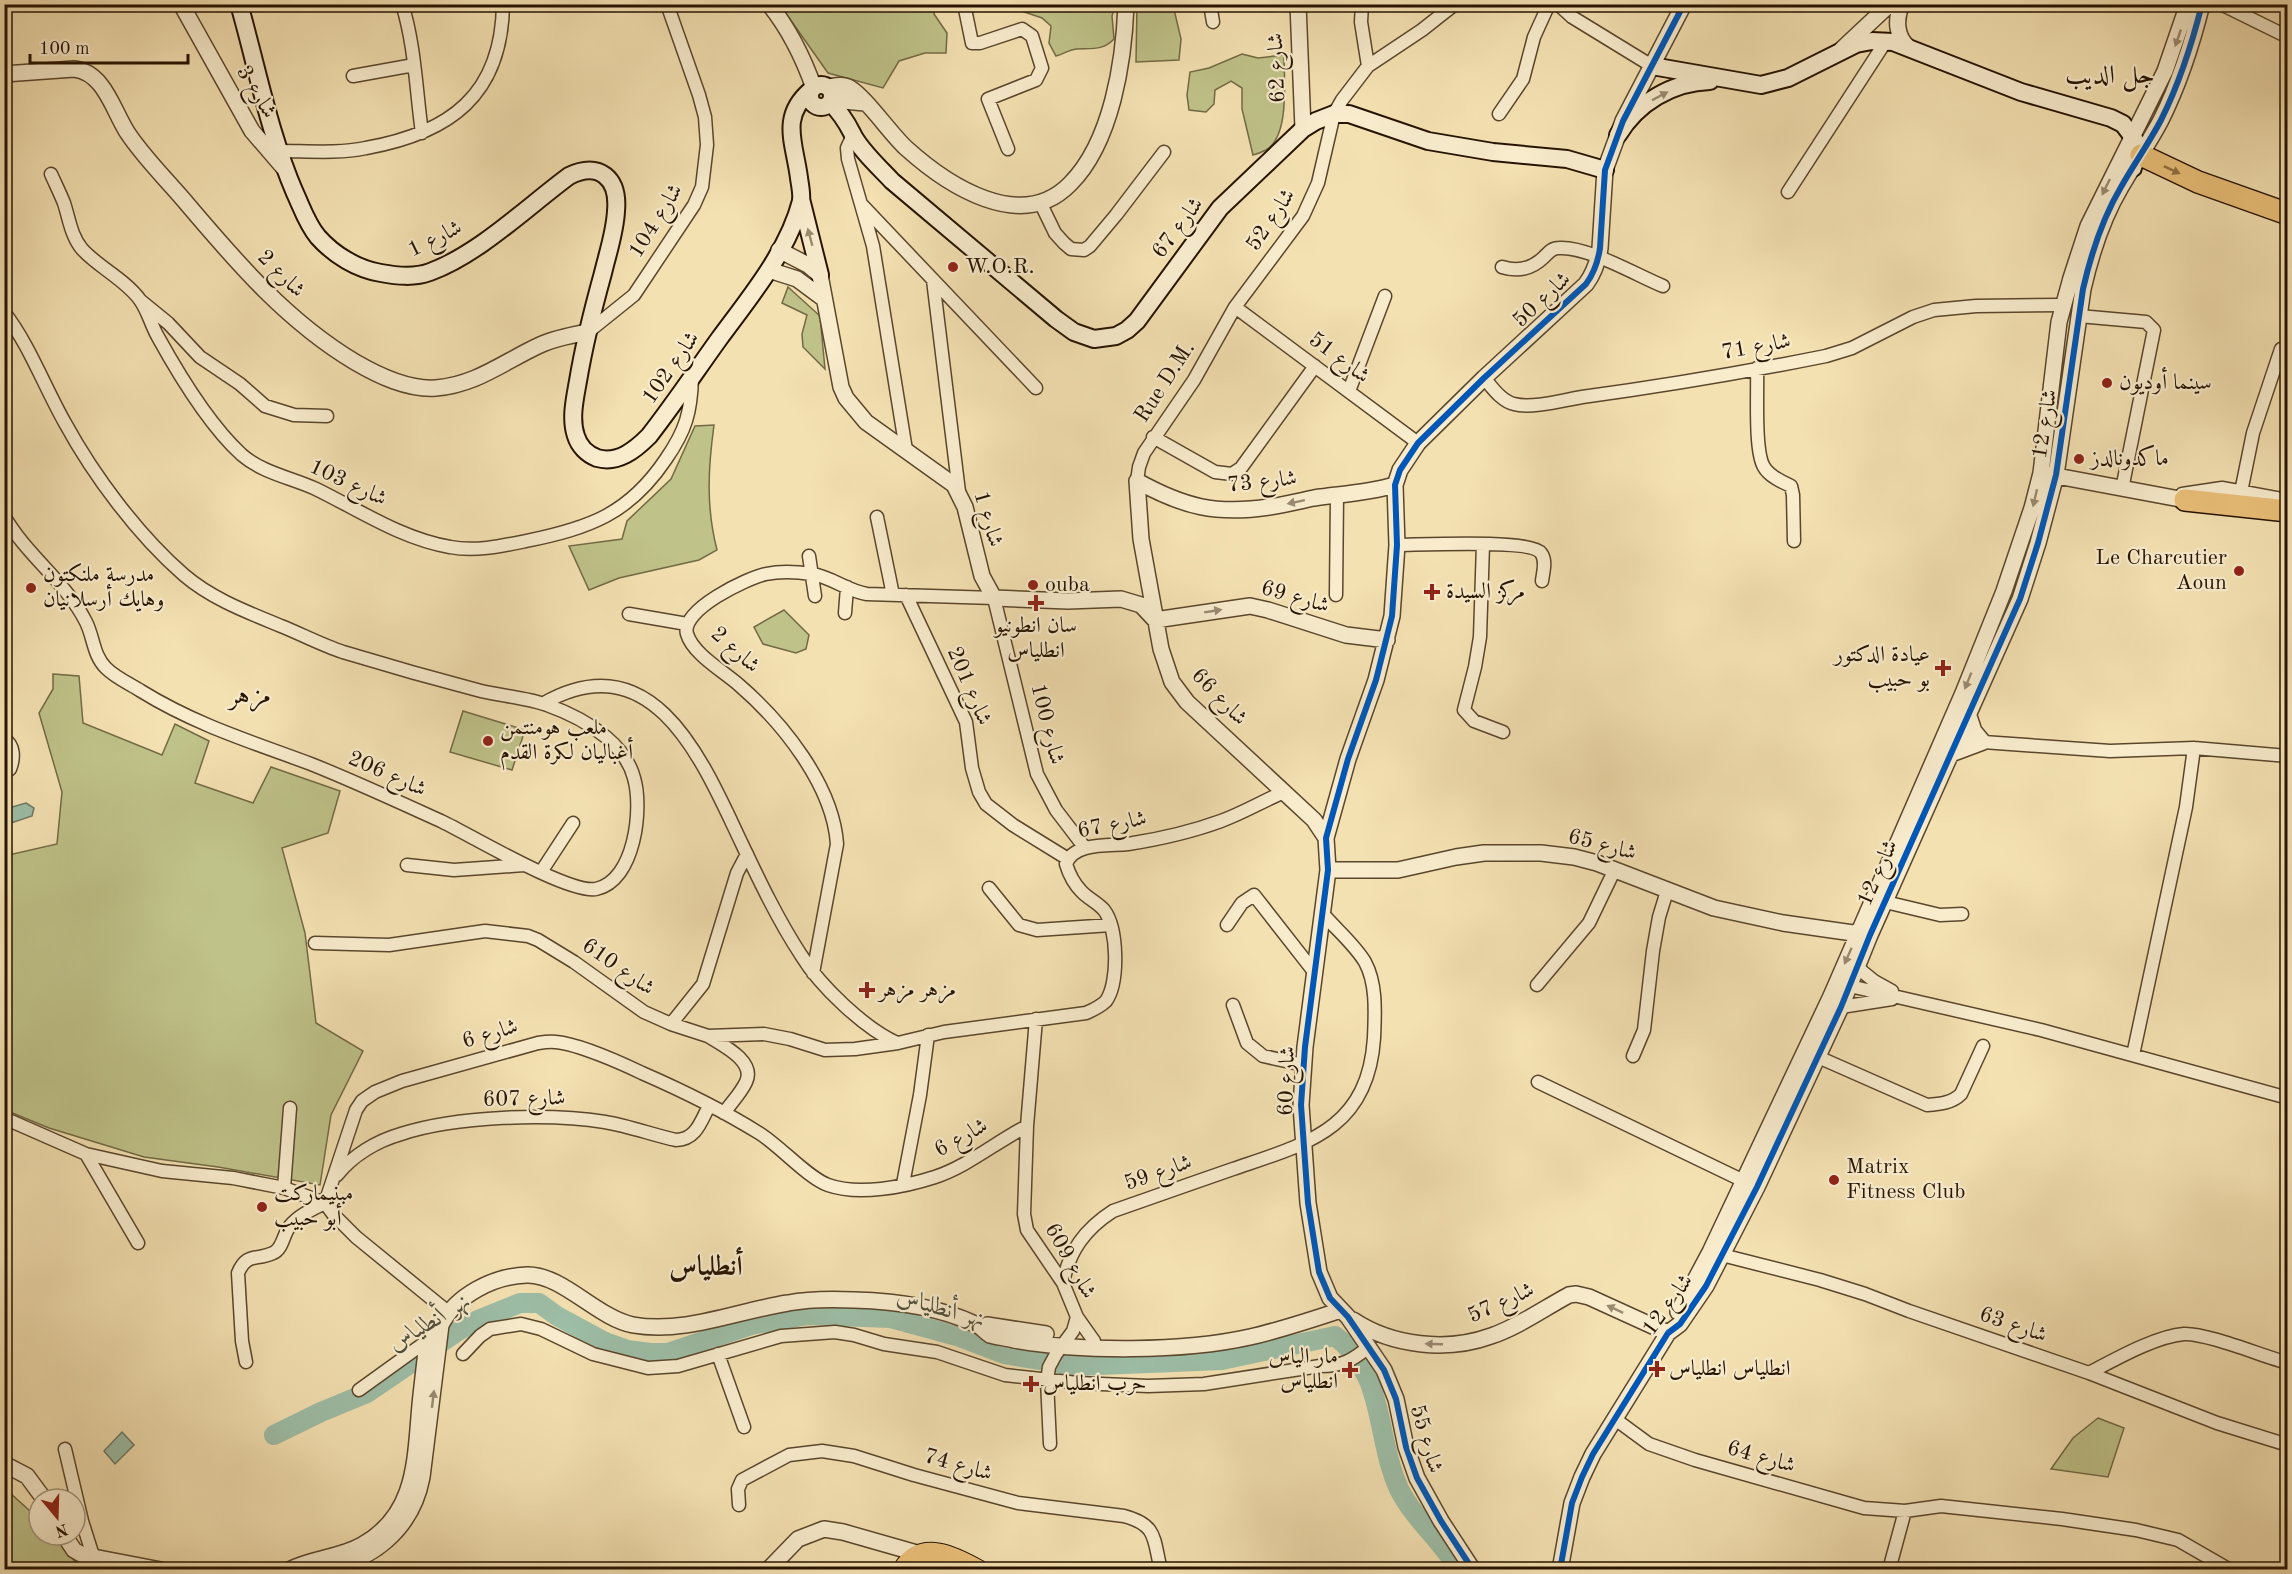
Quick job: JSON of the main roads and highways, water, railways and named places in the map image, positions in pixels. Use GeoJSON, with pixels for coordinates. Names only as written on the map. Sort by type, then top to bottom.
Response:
{"type":"FeatureCollection","features":[{"type":"Feature","properties":{"kind":"highway"},"geometry":{"type":"LineString","coordinates":[[2134,151],[2200,183],[2288,214]]}},
{"type":"Feature","properties":{"kind":"highway"},"geometry":{"type":"LineString","coordinates":[[2200,183],[2213,197],[2288,225]]}},
{"type":"Feature","properties":{"kind":"highway"},"geometry":{"type":"LineString","coordinates":[[2175,499],[2288,511]]}},
{"type":"Feature","properties":{"kind":"highway"},"geometry":{"type":"LineString","coordinates":[[904,1569],[910,1560],[920,1554],[933,1552],[948,1554],[978,1569]]}},
{"type":"Feature","properties":{"kind":"main road","name":"شارع 1"},"geometry":{"type":"LineString","coordinates":[[239,4],[281,159],[307,220],[329,248],[353,264],[371,271],[412,277],[429,272],[467,253],[576,172],[598,171],[609,177],[615,188],[617,208],[613,237],[588,332]]}},
{"type":"Feature","properties":{"kind":"main road"},"geometry":{"type":"LineString","coordinates":[[1618,135],[1640,108],[1667,91],[1704,81],[1761,85],[1779,82],[1862,43],[1886,41],[1908,47],[2021,92],[2067,106],[2109,128],[2134,151]]}},
{"type":"Feature","properties":{"kind":"main road"},"geometry":{"type":"LineString","coordinates":[[1652,66],[1734,82]]}},
{"type":"Feature","properties":{"kind":"main road","name":"شارع 67"},"geometry":{"type":"LineString","coordinates":[[795,149],[801,122],[822,97],[843,116],[852,134],[892,181],[1056,319],[1074,332],[1094,339],[1116,336],[1137,321],[1220,208],[1302,129],[1334,114],[1359,116],[1428,141],[1567,159],[1605,170]]}},
{"type":"Feature","properties":{"kind":"main road","name":"شارع 102"},"geometry":{"type":"LineString","coordinates":[[588,332],[575,399],[576,437],[583,449],[590,455],[614,459],[636,449],[649,436],[769,270],[780,250],[801,199],[795,149]]}},
{"type":"Feature","properties":{"kind":"main road"},"geometry":{"type":"LineString","coordinates":[[801,199],[820,275]]}},
{"type":"Feature","properties":{"kind":"waterway","name":"نهر أنطلياس"},"geometry":{"type":"LineString","coordinates":[[274,1435],[367,1393],[458,1331],[520,1303],[539,1303],[557,1316],[605,1342],[627,1350],[650,1353],[668,1353],[751,1325],[808,1315],[891,1318],[957,1336],[1004,1354],[1076,1366],[1222,1360],[1335,1336],[1351,1351],[1363,1368],[1371,1387],[1391,1469],[1399,1489],[1412,1510],[1445,1549],[1459,1570]]}},
{"type":"Feature","properties":{"kind":"place","name":"W.O.R."},"geometry":{"type":"Point","coordinates":[953,267]}},
{"type":"Feature","properties":{"kind":"place","name":"سينما أوديون"},"geometry":{"type":"Point","coordinates":[2107,383]}},
{"type":"Feature","properties":{"kind":"place","name":"ماكدونالدز"},"geometry":{"type":"Point","coordinates":[2079,459]}},
{"type":"Feature","properties":{"kind":"place","name":"Le Charcutier Aoun"},"geometry":{"type":"Point","coordinates":[2239,571]}},
{"type":"Feature","properties":{"kind":"place","name":"ouba"},"geometry":{"type":"Point","coordinates":[1033,585]}},
{"type":"Feature","properties":{"kind":"place","name":"مدرسة ملنكتون وهايك أرسلانيان"},"geometry":{"type":"Point","coordinates":[31,588]}},
{"type":"Feature","properties":{"kind":"place","name":"مركز السيدة"},"geometry":{"type":"Point","coordinates":[1432,592]}},
{"type":"Feature","properties":{"kind":"place","name":"سان انطونيو انطلياس"},"geometry":{"type":"Point","coordinates":[1036,603]}},
{"type":"Feature","properties":{"kind":"place","name":"عيادة الدكتور بو حبيب"},"geometry":{"type":"Point","coordinates":[1943,668]}},
{"type":"Feature","properties":{"kind":"place","name":"ملعب هومنتمن أغباليان لكرة القدم"},"geometry":{"type":"Point","coordinates":[488,741]}},
{"type":"Feature","properties":{"kind":"place","name":"مزهر مزهر"},"geometry":{"type":"Point","coordinates":[867,990]}},
{"type":"Feature","properties":{"kind":"place","name":"Matrix Fitness Club"},"geometry":{"type":"Point","coordinates":[1834,1180]}},
{"type":"Feature","properties":{"kind":"place","name":"مينيماركت أبو حبيب"},"geometry":{"type":"Point","coordinates":[262,1207]}},
{"type":"Feature","properties":{"kind":"place","name":"انطلياس انطلياس"},"geometry":{"type":"Point","coordinates":[1657,1369]}},
{"type":"Feature","properties":{"kind":"place","name":"مار الياس انطلياس"},"geometry":{"type":"Point","coordinates":[1350,1370]}},
{"type":"Feature","properties":{"kind":"place","name":"حرب انطلياس"},"geometry":{"type":"Point","coordinates":[1031,1384]}},
{"type":"Feature","properties":{"kind":"district","name":"جل الديب"},"geometry":{"type":"Point","coordinates":[2110,76]}},
{"type":"Feature","properties":{"kind":"district","name":"مزهر"},"geometry":{"type":"Point","coordinates":[250,696]}},
{"type":"Feature","properties":{"kind":"district","name":"أنطلياس"},"geometry":{"type":"Point","coordinates":[706,1268]}}]}
